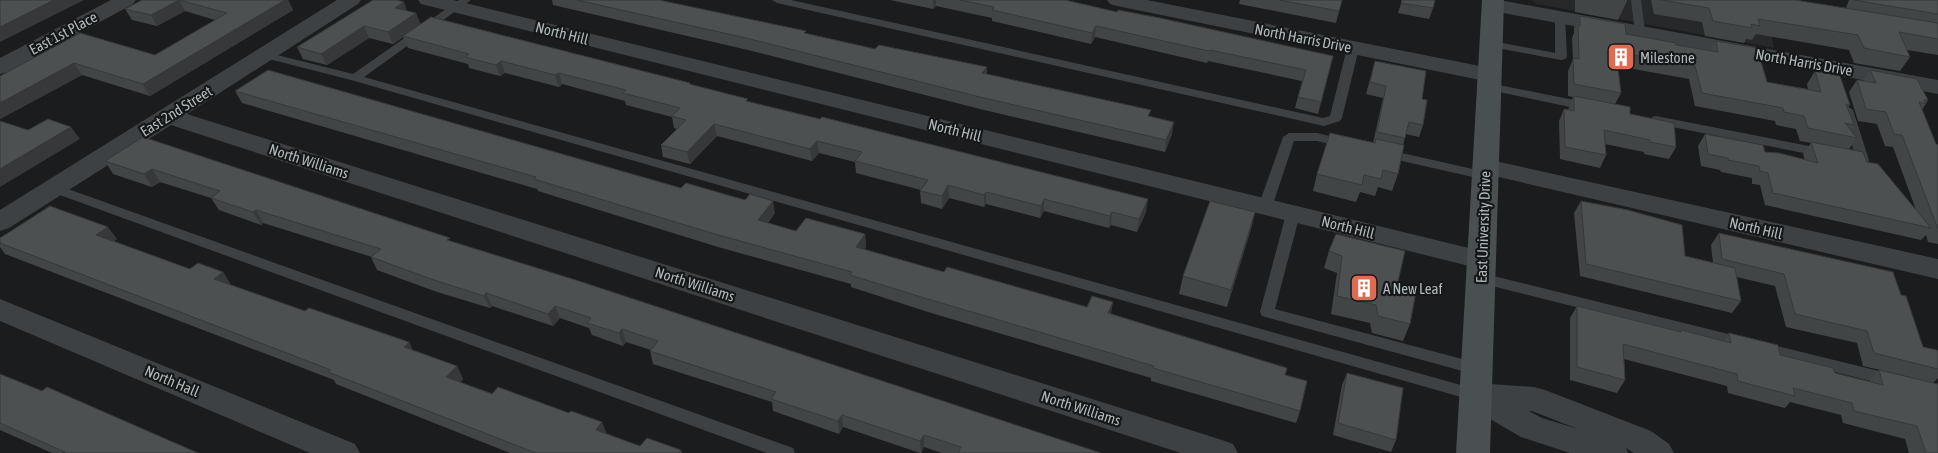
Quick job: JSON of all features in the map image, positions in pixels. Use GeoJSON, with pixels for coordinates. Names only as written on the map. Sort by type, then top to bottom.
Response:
{"type":"FeatureCollection","features":[{"type":"Feature","properties":{"kind":"main road","name":"East University Drive"},"geometry":{"type":"LineString","coordinates":[[1473,453],[1493,2]]}},
{"type":"Feature","properties":{"kind":"street","name":"East 1st Place"},"geometry":{"type":"LineString","coordinates":[[0,67],[126,0]]}},
{"type":"Feature","properties":{"kind":"street","name":"East 2nd Street"},"geometry":{"type":"LineString","coordinates":[[0,222],[351,0]]}},
{"type":"Feature","properties":{"kind":"street","name":"North Hill"},"geometry":{"type":"LineString","coordinates":[[428,0],[461,3],[1293,214],[1481,269]]}},
{"type":"Feature","properties":{"kind":"street","name":"North Harris Drive"},"geometry":{"type":"LineString","coordinates":[[1117,0],[1352,48],[1489,81]]}},
{"type":"Feature","properties":{"kind":"street","name":"North Harris Drive"},"geometry":{"type":"LineString","coordinates":[[1493,2],[1640,32],[1836,76],[1938,87]]}},
{"type":"Feature","properties":{"kind":"street","name":"North Williams"},"geometry":{"type":"LineString","coordinates":[[168,116],[1222,453]]}},
{"type":"Feature","properties":{"kind":"street","name":"North Hill"},"geometry":{"type":"LineString","coordinates":[[1486,171],[1938,269]]}},
{"type":"Feature","properties":{"kind":"street","name":"North Hall"},"geometry":{"type":"LineString","coordinates":[[0,309],[344,453]]}},
{"type":"Feature","properties":{"kind":"street"},"geometry":{"type":"LineString","coordinates":[[1476,382],[1532,428],[1612,453]]}},
{"type":"Feature","properties":{"kind":"street"},"geometry":{"type":"LineString","coordinates":[[1476,382],[1534,399],[1640,440],[1658,453]]}},
{"type":"Feature","properties":{"kind":"lane"},"geometry":{"type":"LineString","coordinates":[[777,0],[1324,122],[1336,118],[1352,48]]}},
{"type":"Feature","properties":{"kind":"lane"},"geometry":{"type":"LineString","coordinates":[[1636,0],[1640,32]]}},
{"type":"Feature","properties":{"kind":"lane"},"geometry":{"type":"LineString","coordinates":[[355,78],[461,3]]}},
{"type":"Feature","properties":{"kind":"lane"},"geometry":{"type":"LineString","coordinates":[[1492,44],[1561,57],[1560,17]]}},
{"type":"Feature","properties":{"kind":"lane"},"geometry":{"type":"LineString","coordinates":[[265,55],[1476,382]]}},
{"type":"Feature","properties":{"kind":"lane"},"geometry":{"type":"LineString","coordinates":[[1489,81],[1597,108]]}},
{"type":"Feature","properties":{"kind":"lane"},"geometry":{"type":"LineString","coordinates":[[1646,118],[1863,160],[1844,102]]}},
{"type":"Feature","properties":{"kind":"lane"},"geometry":{"type":"LineString","coordinates":[[1264,207],[1289,137],[1317,137],[1354,146]]}},
{"type":"Feature","properties":{"kind":"lane"},"geometry":{"type":"LineString","coordinates":[[1373,150],[1486,171]]}},
{"type":"Feature","properties":{"kind":"lane"},"geometry":{"type":"LineString","coordinates":[[54,188],[787,453]]}},
{"type":"Feature","properties":{"kind":"lane"},"geometry":{"type":"LineString","coordinates":[[1293,214],[1267,312],[1476,382]]}},
{"type":"Feature","properties":{"kind":"lane"},"geometry":{"type":"LineString","coordinates":[[1481,269],[1910,385]]}},
{"type":"Feature","properties":{"kind":"shaded area"},"geometry":{"type":"Polygon","coordinates":[[[1531,0],[1766,0],[1774,48],[1537,4],[1531,0]]]}},
{"type":"Feature","properties":{"kind":"building"},"geometry":{"type":"Polygon","coordinates":[[[0,0],[54,0],[0,27],[0,0]]]}},
{"type":"Feature","properties":{"kind":"building"},"geometry":{"type":"Polygon","coordinates":[[[142,0],[179,0],[151,15],[125,9],[142,0]]]}},
{"type":"Feature","properties":{"kind":"building"},"geometry":{"type":"Polygon","coordinates":[[[179,0],[285,0],[143,84],[74,63],[0,103],[0,76],[80,33],[155,55],[227,13],[179,0]]]}},
{"type":"Feature","properties":{"kind":"building"},"geometry":{"type":"Polygon","coordinates":[[[373,0],[397,0],[404,2],[395,8],[416,13],[388,32],[364,26],[321,54],[297,47],[373,0]]]}},
{"type":"Feature","properties":{"kind":"building"},"geometry":{"type":"Polygon","coordinates":[[[577,0],[659,0],[806,31],[804,33],[875,49],[879,45],[987,67],[982,73],[1151,110],[1148,116],[1174,122],[1166,140],[984,98],[746,38],[577,0]]]}},
{"type":"Feature","properties":{"kind":"building"},"geometry":{"type":"Polygon","coordinates":[[[960,0],[1065,0],[1117,12],[1118,10],[1160,18],[1333,56],[1321,102],[1298,97],[1306,70],[1096,26],[1092,33],[992,10],[994,7],[960,0]]]}},
{"type":"Feature","properties":{"kind":"building"},"geometry":{"type":"Polygon","coordinates":[[[1279,0],[1342,0],[1339,11],[1279,0]]]}},
{"type":"Feature","properties":{"kind":"building"},"geometry":{"type":"Polygon","coordinates":[[[1402,0],[1435,0],[1433,8],[1401,3],[1402,0]]]}},
{"type":"Feature","properties":{"kind":"building"},"geometry":{"type":"Polygon","coordinates":[[[1661,0],[1795,0],[1938,23],[1938,39],[1899,32],[1910,57],[1864,48],[1858,35],[1758,19],[1760,26],[1751,24],[1752,28],[1713,21],[1709,8],[1661,0]]]}},
{"type":"Feature","properties":{"kind":"building"},"geometry":{"type":"Polygon","coordinates":[[[1854,0],[1938,0],[1938,14],[1854,0]]]}},
{"type":"Feature","properties":{"kind":"building"},"geometry":{"type":"Polygon","coordinates":[[[1580,16],[1625,24],[1626,34],[1676,43],[1676,45],[1718,52],[1716,41],[1757,48],[1767,82],[1821,92],[1815,71],[1840,76],[1850,105],[1846,104],[1854,125],[1845,123],[1857,138],[1808,128],[1804,116],[1784,112],[1783,108],[1702,93],[1695,66],[1616,52],[1621,93],[1574,84],[1573,58],[1579,59],[1578,26],[1580,26],[1580,16]]]}},
{"type":"Feature","properties":{"kind":"building"},"geometry":{"type":"Polygon","coordinates":[[[431,17],[690,83],[748,99],[746,101],[820,119],[822,117],[1148,199],[1139,219],[1112,212],[1110,216],[1044,199],[1041,206],[986,192],[984,195],[948,185],[942,196],[920,191],[928,180],[855,161],[862,152],[817,141],[810,149],[714,124],[687,152],[661,145],[686,120],[672,116],[680,108],[623,93],[626,90],[559,73],[555,75],[501,61],[496,65],[465,57],[469,54],[403,36],[431,17]]]}},
{"type":"Feature","properties":{"kind":"building"},"geometry":{"type":"Polygon","coordinates":[[[1375,61],[1426,71],[1422,99],[1427,100],[1423,125],[1409,122],[1405,138],[1377,132],[1386,86],[1370,82],[1375,61]]]}},
{"type":"Feature","properties":{"kind":"building"},"geometry":{"type":"Polygon","coordinates":[[[268,70],[681,188],[686,183],[745,200],[750,194],[773,201],[758,220],[796,231],[806,218],[865,234],[856,247],[944,272],[947,267],[1087,307],[1092,296],[1113,302],[1108,313],[1287,368],[1285,375],[1307,381],[1300,411],[850,275],[852,272],[715,234],[534,179],[536,177],[235,91],[268,70]]]}},
{"type":"Feature","properties":{"kind":"building"},"geometry":{"type":"Polygon","coordinates":[[[1870,70],[1917,79],[1928,100],[1924,100],[1926,104],[1919,102],[1938,145],[1938,229],[1902,135],[1894,134],[1886,112],[1866,109],[1857,80],[1876,83],[1870,70]]]}},
{"type":"Feature","properties":{"kind":"building"},"geometry":{"type":"Polygon","coordinates":[[[1574,96],[1630,107],[1630,114],[1674,123],[1676,147],[1604,130],[1606,155],[1565,147],[1564,109],[1574,111],[1574,96]]]}},
{"type":"Feature","properties":{"kind":"building"},"geometry":{"type":"Polygon","coordinates":[[[48,119],[71,127],[0,169],[0,121],[28,130],[48,119]]]}},
{"type":"Feature","properties":{"kind":"building"},"geometry":{"type":"Polygon","coordinates":[[[1330,133],[1375,143],[1376,139],[1404,145],[1398,174],[1383,170],[1381,179],[1364,175],[1362,185],[1317,174],[1330,133]]]}},
{"type":"Feature","properties":{"kind":"building"},"geometry":{"type":"Polygon","coordinates":[[[1705,134],[1763,145],[1765,152],[1779,153],[1818,163],[1811,142],[1863,152],[1867,162],[1878,164],[1931,228],[1773,193],[1768,173],[1760,171],[1759,166],[1708,154],[1705,134]]]}},
{"type":"Feature","properties":{"kind":"building"},"geometry":{"type":"Polygon","coordinates":[[[143,137],[450,238],[447,240],[579,281],[1101,453],[958,453],[961,447],[924,435],[920,441],[842,415],[838,421],[771,399],[776,392],[650,351],[658,341],[622,329],[619,333],[587,323],[591,318],[555,306],[548,314],[486,293],[484,296],[431,279],[371,257],[381,249],[211,198],[220,191],[152,169],[144,174],[105,161],[143,137]]]}},
{"type":"Feature","properties":{"kind":"building"},"geometry":{"type":"Polygon","coordinates":[[[1210,201],[1255,212],[1231,290],[1183,276],[1210,201]]]}},
{"type":"Feature","properties":{"kind":"building"},"geometry":{"type":"Polygon","coordinates":[[[1581,201],[1628,210],[1682,225],[1685,256],[1735,268],[1741,301],[1586,264],[1581,201]]]}},
{"type":"Feature","properties":{"kind":"building"},"geometry":{"type":"Polygon","coordinates":[[[50,206],[108,227],[96,235],[190,269],[198,263],[223,272],[214,279],[305,311],[309,308],[409,342],[404,347],[457,366],[446,377],[492,394],[498,387],[569,413],[571,411],[602,422],[596,430],[640,446],[647,438],[681,450],[679,453],[536,453],[328,372],[331,370],[0,243],[0,238],[50,206]]]}},
{"type":"Feature","properties":{"kind":"building"},"geometry":{"type":"Polygon","coordinates":[[[1719,233],[1893,272],[1901,295],[1906,296],[1923,347],[1937,350],[1938,352],[1938,369],[1874,353],[1867,331],[1795,314],[1784,274],[1722,259],[1719,233]]]}},
{"type":"Feature","properties":{"kind":"building","name":"A New Leaf"},"geometry":{"type":"Polygon","coordinates":[[[1336,234],[1405,251],[1397,286],[1416,292],[1410,324],[1378,316],[1376,305],[1337,296],[1342,256],[1329,251],[1336,234]]]}},
{"type":"Feature","properties":{"kind":"building"},"geometry":{"type":"Polygon","coordinates":[[[1577,306],[1731,343],[1729,333],[1778,345],[1780,355],[1833,368],[1835,373],[1883,385],[1879,370],[1938,384],[1938,453],[1926,453],[1917,426],[1854,411],[1852,403],[1793,388],[1795,396],[1738,381],[1737,374],[1623,344],[1625,380],[1577,367],[1577,306]]]}},
{"type":"Feature","properties":{"kind":"building"},"geometry":{"type":"Polygon","coordinates":[[[1347,373],[1403,388],[1396,440],[1338,423],[1347,373]]]}},
{"type":"Feature","properties":{"kind":"building"},"geometry":{"type":"Polygon","coordinates":[[[0,374],[42,391],[47,387],[198,453],[63,453],[65,452],[0,423],[0,374]]]}},
{"type":"Feature","properties":{"kind":"place","name":"Milestone"},"geometry":{"type":"Point","coordinates":[1621,57]}},
{"type":"Feature","properties":{"kind":"place","name":"A New Leaf"},"geometry":{"type":"Point","coordinates":[1364,288]}}]}
